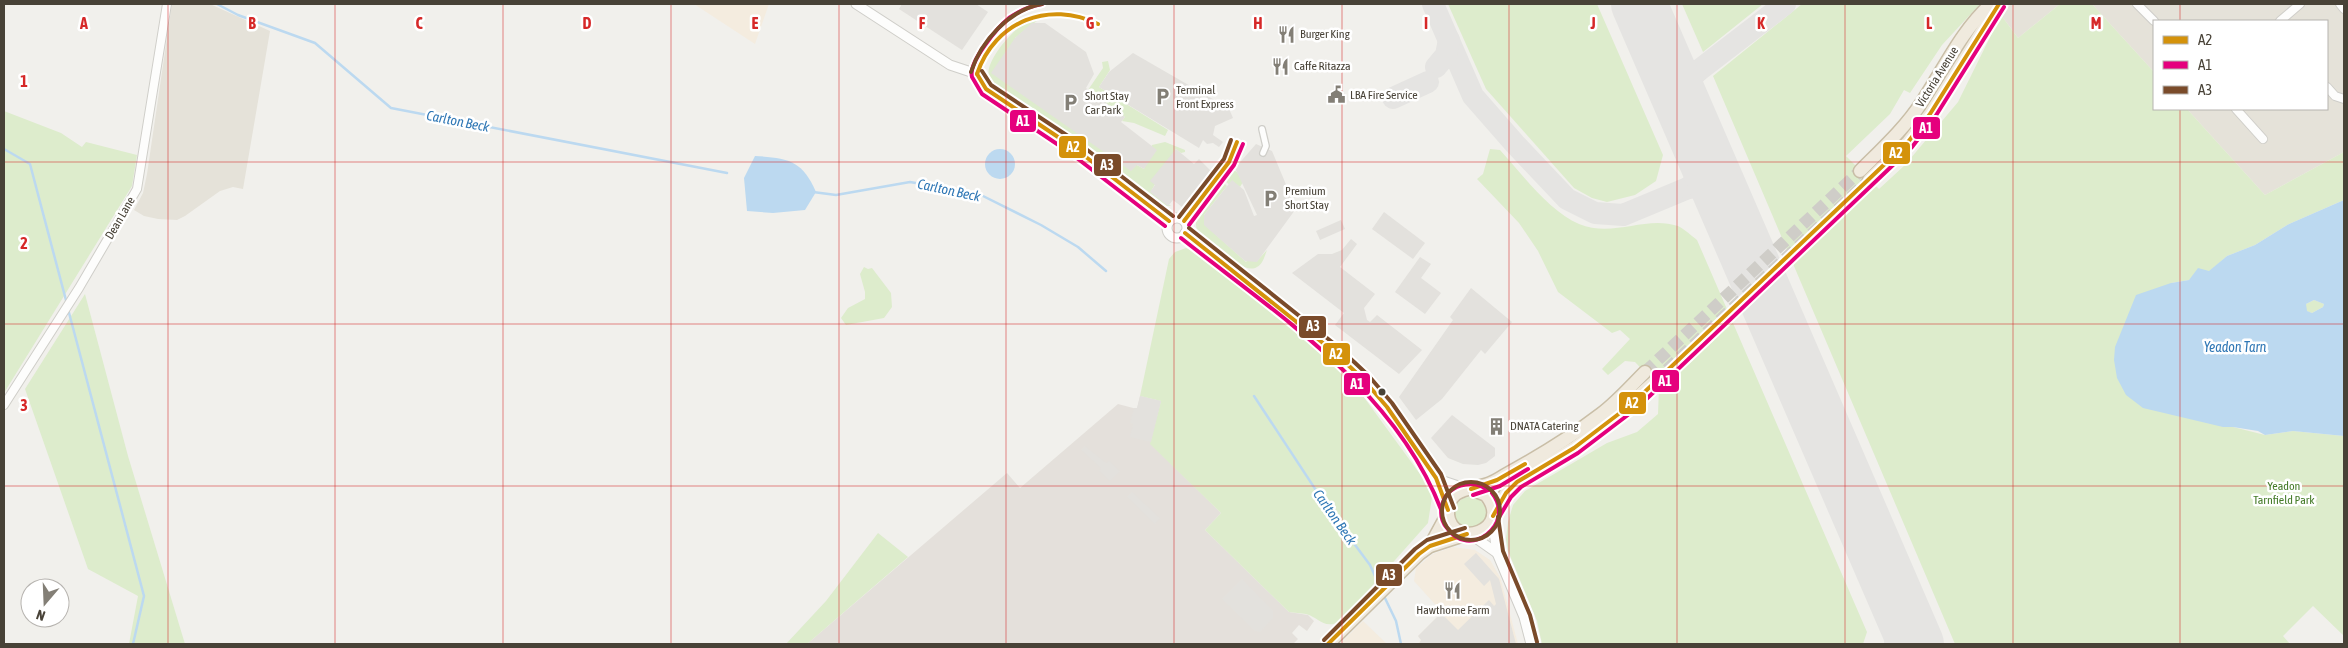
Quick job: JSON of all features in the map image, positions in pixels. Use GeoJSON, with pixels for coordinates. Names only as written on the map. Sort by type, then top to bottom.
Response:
{"type":"FeatureCollection","features":[{"type":"Feature","properties":{"kind":"highway","name":"Victoria Avenue"},"geometry":{"type":"LineString","coordinates":[[1991,4],[1982,12],[1957,45],[1912,117],[1864,175],[1908,142],[1930,114],[1999,4]]}},
{"type":"Feature","properties":{"kind":"highway"},"geometry":{"type":"LineString","coordinates":[[1328,644],[1403,568],[1430,546],[1468,534],[1482,532],[1493,517],[1506,493],[1517,482],[1570,443],[1645,372]]}},
{"type":"Feature","properties":{"kind":"highway"},"geometry":{"type":"LineString","coordinates":[[1430,546],[1456,494],[1496,480],[1609,422],[1654,382]]}},
{"type":"Feature","properties":{"kind":"highway"},"geometry":{"type":"LineString","coordinates":[[1470,489],[1479,490],[1491,501],[1493,517]]}},
{"type":"Feature","properties":{"kind":"highway"},"geometry":{"type":"LineString","coordinates":[[1448,512],[1453,526],[1468,534]]}},
{"type":"Feature","properties":{"kind":"street","name":"Dean Lane"},"geometry":{"type":"LineString","coordinates":[[4,405],[71,301],[137,190],[167,4]]}},
{"type":"Feature","properties":{"kind":"street"},"geometry":{"type":"LineString","coordinates":[[856,4],[950,65],[977,74],[986,89],[1074,147],[1170,221]]}},
{"type":"Feature","properties":{"kind":"street"},"geometry":{"type":"LineString","coordinates":[[2137,4],[2153,20]]}},
{"type":"Feature","properties":{"kind":"street"},"geometry":{"type":"LineString","coordinates":[[2281,20],[2300,4]]}},
{"type":"Feature","properties":{"kind":"street"},"geometry":{"type":"LineString","coordinates":[[2340,4],[2344,9]]}},
{"type":"Feature","properties":{"kind":"street"},"geometry":{"type":"LineString","coordinates":[[2328,88],[2335,96],[2344,99]]}},
{"type":"Feature","properties":{"kind":"street"},"geometry":{"type":"LineString","coordinates":[[2237,110],[2263,139]]}},
{"type":"Feature","properties":{"kind":"street"},"geometry":{"type":"LineString","coordinates":[[1262,129],[1266,146],[1263,154]]}},
{"type":"Feature","properties":{"kind":"street"},"geometry":{"type":"LineString","coordinates":[[1175,218],[1184,221],[1187,225],[1185,234],[1178,238],[1170,235],[1167,230],[1170,221],[1175,218]]}},
{"type":"Feature","properties":{"kind":"street"},"geometry":{"type":"LineString","coordinates":[[1185,234],[1333,351],[1363,379],[1387,407],[1436,478],[1448,512]]}},
{"type":"Feature","properties":{"kind":"street"},"geometry":{"type":"LineString","coordinates":[[1436,478],[1470,489]]}},
{"type":"Feature","properties":{"kind":"street"},"geometry":{"type":"LineString","coordinates":[[1493,517],[1498,553],[1524,617],[1532,644]]}},
{"type":"Feature","properties":{"kind":"street"},"geometry":{"type":"LineString","coordinates":[[1468,534],[1498,553]]}},
{"type":"Feature","properties":{"kind":"shaded area"},"geometry":{"type":"Polygon","coordinates":[[[172,4],[210,4],[270,31],[243,189],[233,187],[220,191],[177,220],[144,216],[134,210],[143,193],[147,174],[172,4]]]}},
{"type":"Feature","properties":{"kind":"shaded area"},"geometry":{"type":"Polygon","coordinates":[[[694,4],[769,4],[755,44],[694,4]]]}},
{"type":"Feature","properties":{"kind":"shaded area"},"geometry":{"type":"Polygon","coordinates":[[[902,4],[976,4],[988,12],[962,50],[899,9],[902,4]]]}},
{"type":"Feature","properties":{"kind":"shaded area"},"geometry":{"type":"Polygon","coordinates":[[[2011,4],[2060,4],[2018,38],[2001,15],[2011,4]]]}},
{"type":"Feature","properties":{"kind":"shaded area"},"geometry":{"type":"Polygon","coordinates":[[[2092,4],[2344,4],[2344,152],[2265,195],[2188,110],[2328,110],[2328,20],[2153,20],[2153,71],[2092,4]]]}},
{"type":"Feature","properties":{"kind":"shaded area","name":"Short Stay Car Park"},"geometry":{"type":"Polygon","coordinates":[[[1032,23],[1045,23],[1086,52],[1094,74],[1086,88],[1125,117],[1121,122],[1157,150],[1144,169],[1137,165],[1131,171],[991,73],[1015,38],[1032,23]]]}},
{"type":"Feature","properties":{"kind":"shaded area","name":"Terminal Front Express"},"geometry":{"type":"Polygon","coordinates":[[[1133,53],[1218,102],[1221,106],[1227,104],[1233,118],[1215,126],[1213,135],[1223,142],[1219,147],[1213,143],[1207,144],[1203,140],[1199,148],[1099,87],[1109,72],[1133,53]]]}},
{"type":"Feature","properties":{"kind":"shaded area","name":"Premium Short Stay"},"geometry":{"type":"Polygon","coordinates":[[[1256,144],[1272,151],[1295,206],[1295,210],[1257,262],[1245,261],[1204,225],[1204,215],[1232,180],[1244,190],[1254,216],[1257,215],[1235,168],[1256,144]]]}},
{"type":"Feature","properties":{"kind":"shaded area"},"geometry":{"type":"Polygon","coordinates":[[[1176,149],[1194,164],[1199,159],[1211,171],[1182,207],[1173,200],[1168,206],[1150,192],[1155,185],[1150,181],[1176,149]]]}},
{"type":"Feature","properties":{"kind":"shaded area"},"geometry":{"type":"Polygon","coordinates":[[[1384,212],[1425,243],[1413,259],[1372,229],[1384,212]]]}},
{"type":"Feature","properties":{"kind":"shaded area"},"geometry":{"type":"Polygon","coordinates":[[[1341,220],[1345,229],[1320,240],[1316,231],[1341,220]]]}},
{"type":"Feature","properties":{"kind":"shaded area"},"geometry":{"type":"Polygon","coordinates":[[[1351,239],[1357,244],[1340,267],[1375,294],[1364,308],[1367,320],[1370,322],[1377,315],[1422,350],[1399,374],[1335,325],[1344,313],[1292,273],[1318,254],[1332,254],[1342,250],[1351,239]]]}},
{"type":"Feature","properties":{"kind":"shaded area"},"geometry":{"type":"Polygon","coordinates":[[[1420,257],[1431,264],[1421,278],[1441,293],[1425,314],[1395,292],[1420,257]]]}},
{"type":"Feature","properties":{"kind":"shaded area"},"geometry":{"type":"Polygon","coordinates":[[[1471,288],[1512,322],[1485,354],[1481,350],[1442,399],[1416,420],[1399,397],[1453,320],[1450,317],[1471,288]]]}},
{"type":"Feature","properties":{"kind":"shaded area"},"geometry":{"type":"Polygon","coordinates":[[[1140,396],[1161,401],[1151,444],[1221,513],[1205,530],[1289,612],[1308,615],[1314,621],[1307,631],[1299,625],[1292,633],[1298,639],[1293,644],[807,644],[1007,473],[1020,488],[1118,404],[1137,409],[1140,396]]]}},
{"type":"Feature","properties":{"kind":"shaded area"},"geometry":{"type":"Polygon","coordinates":[[[1140,396],[1161,401],[1151,442],[1130,437],[1133,424],[1130,423],[1140,396]]]}},
{"type":"Feature","properties":{"kind":"shaded area"},"geometry":{"type":"Polygon","coordinates":[[[1452,415],[1495,448],[1495,456],[1486,463],[1478,465],[1463,464],[1448,458],[1431,438],[1452,415]]]}},
{"type":"Feature","properties":{"kind":"shaded area"},"geometry":{"type":"Polygon","coordinates":[[[1085,446],[1106,463],[1109,461],[1120,471],[1110,481],[1099,471],[1101,468],[1081,450],[1085,446]]]}},
{"type":"Feature","properties":{"kind":"shaded area"},"geometry":{"type":"Polygon","coordinates":[[[1132,492],[1160,518],[1155,524],[1127,497],[1132,492]]]}},
{"type":"Feature","properties":{"kind":"shaded area"},"geometry":{"type":"Polygon","coordinates":[[[1453,547],[1475,550],[1490,560],[1500,577],[1518,644],[1418,644],[1421,640],[1418,636],[1442,612],[1414,581],[1416,568],[1433,554],[1453,547]]]}},
{"type":"Feature","properties":{"kind":"shaded area","name":"Hawthorne Farm"},"geometry":{"type":"Polygon","coordinates":[[[1476,553],[1499,579],[1516,644],[1419,644],[1421,640],[1418,636],[1441,613],[1458,630],[1489,600],[1494,606],[1496,604],[1490,580],[1484,586],[1464,564],[1476,553]]]}},
{"type":"Feature","properties":{"kind":"shaded area"},"geometry":{"type":"Polygon","coordinates":[[[1242,579],[1273,611],[1273,618],[1260,632],[1255,631],[1222,599],[1242,579]]]}},
{"type":"Feature","properties":{"kind":"shaded area"},"geometry":{"type":"Polygon","coordinates":[[[1363,621],[1387,644],[1340,644],[1363,621]]]}},
{"type":"Feature","properties":{"kind":"green space"},"geometry":{"type":"Polygon","coordinates":[[[1448,4],[1597,4],[1663,155],[1656,181],[1635,195],[1607,202],[1592,198],[1574,188],[1486,89],[1448,4]]]}},
{"type":"Feature","properties":{"kind":"green space"},"geometry":{"type":"Polygon","coordinates":[[[1682,4],[1763,4],[1703,52],[1682,4]]]}},
{"type":"Feature","properties":{"kind":"green space","name":"Yeadon Tarnfield Park"},"geometry":{"type":"Polygon","coordinates":[[[1802,4],[1980,4],[1942,45],[1910,93],[1904,90],[1890,114],[1846,156],[1879,189],[1905,165],[1958,102],[2001,15],[2018,38],[2060,4],[2092,4],[2153,71],[2153,110],[2188,110],[2265,195],[2344,152],[2344,200],[2289,224],[2255,245],[2227,256],[2209,272],[2189,280],[2171,283],[2223,427],[2233,427],[2265,435],[2293,431],[2344,436],[2344,636],[2313,606],[2283,636],[2290,644],[1955,644],[1713,76],[1802,4]]]}},
{"type":"Feature","properties":{"kind":"green space"},"geometry":{"type":"Polygon","coordinates":[[[1036,14],[1038,20],[1015,38],[1137,165],[1144,169],[1152,145],[1165,142],[1185,150],[1185,152],[1181,153],[1176,149],[1151,191],[1171,206],[1163,206],[990,80],[991,63],[996,53],[1013,33],[1036,14]]]}},
{"type":"Feature","properties":{"kind":"green space"},"geometry":{"type":"Polygon","coordinates":[[[1108,61],[1110,70],[1099,87],[1168,130],[1165,136],[1134,123],[1122,121],[1125,117],[1088,90],[1103,68],[1102,62],[1108,61]]]}},
{"type":"Feature","properties":{"kind":"green space"},"geometry":{"type":"Polygon","coordinates":[[[4,111],[61,133],[82,147],[86,142],[137,155],[132,186],[4,393],[4,111]]]}},
{"type":"Feature","properties":{"kind":"green space"},"geometry":{"type":"Polygon","coordinates":[[[1490,149],[1500,150],[1557,211],[1579,224],[1605,229],[1666,223],[1678,226],[1697,240],[1867,632],[1863,644],[1542,644],[1537,621],[1508,551],[1506,539],[1513,505],[1525,491],[1607,443],[1637,432],[1658,414],[1659,387],[1635,362],[1625,361],[1608,375],[1602,369],[1630,339],[1620,330],[1612,333],[1558,292],[1538,251],[1519,223],[1477,179],[1483,174],[1490,149]]]}},
{"type":"Feature","properties":{"kind":"green space"},"geometry":{"type":"Polygon","coordinates":[[[1232,169],[1237,172],[1243,182],[1240,187],[1237,185],[1233,188],[1224,180],[1232,169]]]}},
{"type":"Feature","properties":{"kind":"green space"},"geometry":{"type":"Polygon","coordinates":[[[1222,181],[1227,186],[1204,215],[1205,225],[1246,262],[1250,257],[1257,261],[1267,250],[1262,262],[1257,267],[1243,267],[1235,263],[1198,232],[1196,225],[1199,212],[1222,181]]]}},
{"type":"Feature","properties":{"kind":"green space"},"geometry":{"type":"Polygon","coordinates":[[[1186,248],[1193,251],[1326,356],[1363,396],[1428,485],[1432,497],[1428,523],[1340,622],[1325,624],[1306,614],[1289,612],[1205,530],[1221,513],[1150,444],[1161,401],[1140,396],[1169,259],[1175,252],[1186,248]]]}},
{"type":"Feature","properties":{"kind":"green space"},"geometry":{"type":"Polygon","coordinates":[[[864,267],[872,268],[891,293],[892,307],[884,318],[846,325],[841,318],[848,308],[865,299],[860,274],[864,267]]]}},
{"type":"Feature","properties":{"kind":"green space"},"geometry":{"type":"Polygon","coordinates":[[[85,294],[128,456],[185,644],[129,644],[138,596],[88,569],[25,389],[85,294]]]}},
{"type":"Feature","properties":{"kind":"green space"},"geometry":{"type":"Polygon","coordinates":[[[2314,300],[2324,304],[2323,307],[2312,313],[2306,311],[2306,304],[2314,300]]]}},
{"type":"Feature","properties":{"kind":"green space"},"geometry":{"type":"Polygon","coordinates":[[[1470,497],[1482,501],[1486,513],[1482,525],[1470,529],[1458,525],[1454,513],[1458,501],[1470,497]]]}},
{"type":"Feature","properties":{"kind":"green space"},"geometry":{"type":"Polygon","coordinates":[[[878,533],[908,557],[807,644],[786,644],[826,601],[878,533]]]}},
{"type":"Feature","properties":{"kind":"water"},"geometry":{"type":"Polygon","coordinates":[[[1000,149],[1011,153],[1015,164],[1011,175],[1000,179],[989,175],[985,164],[989,153],[1000,149]]]}},
{"type":"Feature","properties":{"kind":"water"},"geometry":{"type":"Polygon","coordinates":[[[755,156],[785,160],[793,163],[805,173],[816,192],[805,210],[773,213],[747,211],[744,178],[755,156]]]}},
{"type":"Feature","properties":{"kind":"water","name":"Yeadon Tarn"},"geometry":{"type":"Polygon","coordinates":[[[2344,200],[2344,436],[2293,431],[2265,435],[2258,431],[2223,427],[2143,408],[2126,395],[2117,378],[2114,360],[2115,347],[2136,295],[2171,283],[2189,280],[2198,268],[2209,271],[2227,256],[2255,245],[2289,224],[2344,200]],[[2314,300],[2306,304],[2307,311],[2312,313],[2323,307],[2324,304],[2314,300]]]}},
{"type":"Feature","properties":{"kind":"waterway","name":"Carlton Beck"},"geometry":{"type":"LineString","coordinates":[[217,4],[238,15],[315,43],[391,108],[727,173]]}},
{"type":"Feature","properties":{"kind":"waterway"},"geometry":{"type":"LineString","coordinates":[[4,149],[30,164],[67,304]]}},
{"type":"Feature","properties":{"kind":"waterway","name":"Carlton Beck"},"geometry":{"type":"LineString","coordinates":[[813,192],[836,195],[910,182],[979,194],[1041,225],[1078,247],[1106,271]]}},
{"type":"Feature","properties":{"kind":"waterway"},"geometry":{"type":"LineString","coordinates":[[68,309],[144,596],[133,644]]}},
{"type":"Feature","properties":{"kind":"waterway","name":"Carlton Beck"},"geometry":{"type":"LineString","coordinates":[[1254,396],[1329,510],[1370,565],[1380,587]]}},
{"type":"Feature","properties":{"kind":"waterway","name":"Carlton Beck"},"geometry":{"type":"LineString","coordinates":[[1383,594],[1396,621],[1401,644]]}},
{"type":"Feature","properties":{"kind":"taxiway"},"geometry":{"type":"LineString","coordinates":[[1433,4],[1473,96],[1567,199],[1595,213],[1623,215],[1688,188]]}},
{"type":"Feature","properties":{"kind":"taxiway"},"geometry":{"type":"LineString","coordinates":[[1698,71],[1785,4]]}},
{"type":"Feature","properties":{"kind":"taxiway"},"geometry":{"type":"LineString","coordinates":[[1436,67],[1446,55],[1449,40]]}},
{"type":"Feature","properties":{"kind":"taxiway"},"geometry":{"type":"LineString","coordinates":[[1655,43],[1667,61],[1676,68],[1682,71],[1698,71],[1688,82],[1684,93],[1688,119]]}},
{"type":"Feature","properties":{"kind":"taxiway"},"geometry":{"type":"LineString","coordinates":[[1393,98],[1428,82]]}},
{"type":"Feature","properties":{"kind":"taxiway"},"geometry":{"type":"LineString","coordinates":[[1703,153],[1704,164],[1701,173],[1688,188],[1706,188],[1719,196],[1726,206]]}},
{"type":"Feature","properties":{"kind":"taxiway"},"geometry":{"type":"LineString","coordinates":[[1888,580],[1897,620],[1895,644]]}},
{"type":"Feature","properties":{"kind":"runway"},"geometry":{"type":"LineString","coordinates":[[1639,4],[1916,644]]}},
{"type":"Feature","properties":{"kind":"tunnel"},"geometry":{"type":"LineString","coordinates":[[1645,372],[1860,171]]}},
{"type":"Feature","properties":{"kind":"tunnel"},"geometry":{"type":"LineString","coordinates":[[1654,382],[1869,180]]}},
{"type":"Feature","properties":{"kind":"transit line","name":"A1"},"geometry":{"type":"LineString","coordinates":[[1042,4],[1021,11],[1004,23],[979,54],[972,71],[972,77],[982,94],[1069,152],[1165,226]]}},
{"type":"Feature","properties":{"kind":"transit line","name":"A3"},"geometry":{"type":"LineString","coordinates":[[971,72],[982,49],[998,29],[1018,13],[1042,4]]}},
{"type":"Feature","properties":{"kind":"transit line","name":"A2"},"geometry":{"type":"LineString","coordinates":[[1493,516],[1506,493],[1517,482],[1574,448],[1633,403],[1908,142],[1930,114],[1999,4]]}},
{"type":"Feature","properties":{"kind":"transit line","name":"A1"},"geometry":{"type":"LineString","coordinates":[[1498,519],[1511,497],[1521,487],[1578,453],[1637,408],[1912,147],[1935,117],[2004,7]]}},
{"type":"Feature","properties":{"kind":"transit line","name":"A2"},"geometry":{"type":"LineString","coordinates":[[977,74],[985,56],[997,40],[1010,29],[1026,20],[1043,15],[1061,14],[1079,17],[1098,24]]}},
{"type":"Feature","properties":{"kind":"transit line","name":"A3"},"geometry":{"type":"LineString","coordinates":[[982,71],[991,85],[1077,142],[1173,216]]}},
{"type":"Feature","properties":{"kind":"transit line","name":"A2"},"geometry":{"type":"LineString","coordinates":[[977,74],[986,89],[1073,147],[1169,221]]}},
{"type":"Feature","properties":{"kind":"transit line","name":"A3"},"geometry":{"type":"LineString","coordinates":[[1179,217],[1224,159],[1231,140]]}},
{"type":"Feature","properties":{"kind":"transit line","name":"A2"},"geometry":{"type":"LineString","coordinates":[[1184,221],[1229,162],[1237,142]]}},
{"type":"Feature","properties":{"kind":"transit line","name":"A1"},"geometry":{"type":"LineString","coordinates":[[1189,225],[1234,165],[1243,144]]}},
{"type":"Feature","properties":{"kind":"transit line","name":"A3"},"geometry":{"type":"LineString","coordinates":[[1189,228],[1337,346],[1368,375],[1392,403],[1441,474],[1454,508]]}},
{"type":"Feature","properties":{"kind":"transit line","name":"A2"},"geometry":{"type":"LineString","coordinates":[[1185,233],[1333,351],[1363,379],[1387,407],[1436,478],[1448,510]]}},
{"type":"Feature","properties":{"kind":"transit line","name":"A1"},"geometry":{"type":"LineString","coordinates":[[1181,238],[1295,327],[1331,358],[1365,392],[1396,429],[1422,468],[1442,512]]}},
{"type":"Feature","properties":{"kind":"transit line","name":"A2"},"geometry":{"type":"LineString","coordinates":[[1471,489],[1497,480],[1525,464]]}},
{"type":"Feature","properties":{"kind":"transit line","name":"A1"},"geometry":{"type":"LineString","coordinates":[[1473,495],[1500,486],[1528,469]]}},
{"type":"Feature","properties":{"kind":"transit line","name":"A3"},"geometry":{"type":"LineString","coordinates":[[1465,482],[1477,482],[1492,490],[1500,505],[1500,511],[1500,517],[1492,532],[1477,540],[1465,540],[1450,532],[1442,517],[1442,505],[1450,490],[1465,482]]}},
{"type":"Feature","properties":{"kind":"transit line","name":"A1"},"geometry":{"type":"LineString","coordinates":[[1488,490],[1482,486],[1467,484],[1454,489],[1444,499],[1441,515],[1447,528],[1456,537],[1466,541],[1477,539],[1487,534],[1494,527],[1498,516],[1498,505],[1492,493]]}},
{"type":"Feature","properties":{"kind":"transit line","name":"A3"},"geometry":{"type":"LineString","coordinates":[[1498,517],[1503,551],[1530,615],[1537,642]]}},
{"type":"Feature","properties":{"kind":"transit line","name":"A3"},"geometry":{"type":"LineString","coordinates":[[1324,640],[1415,549],[1427,540],[1465,528]]}},
{"type":"Feature","properties":{"kind":"transit line","name":"A2"},"geometry":{"type":"LineString","coordinates":[[1328,644],[1419,554],[1430,546],[1467,534]]}},
{"type":"Feature","properties":{"kind":"place","name":"Burger King"},"geometry":{"type":"Point","coordinates":[1286,34]}},
{"type":"Feature","properties":{"kind":"place","name":"Caffe Ritazza"},"geometry":{"type":"Point","coordinates":[1280,66]}},
{"type":"Feature","properties":{"kind":"place","name":"LBA Fire Service"},"geometry":{"type":"Point","coordinates":[1336,95]}},
{"type":"Feature","properties":{"kind":"place","name":"Terminal Front Express"},"geometry":{"type":"Point","coordinates":[1162,97]}},
{"type":"Feature","properties":{"kind":"place","name":"Short Stay Car Park"},"geometry":{"type":"Point","coordinates":[1071,103]}},
{"type":"Feature","properties":{"kind":"place","name":"Premium Short Stay"},"geometry":{"type":"Point","coordinates":[1271,198]}},
{"type":"Feature","properties":{"kind":"place","name":"DNATA Catering"},"geometry":{"type":"Point","coordinates":[1496,426]}},
{"type":"Feature","properties":{"kind":"place","name":"Hawthorne Farm"},"geometry":{"type":"Point","coordinates":[1453,591]}}]}
